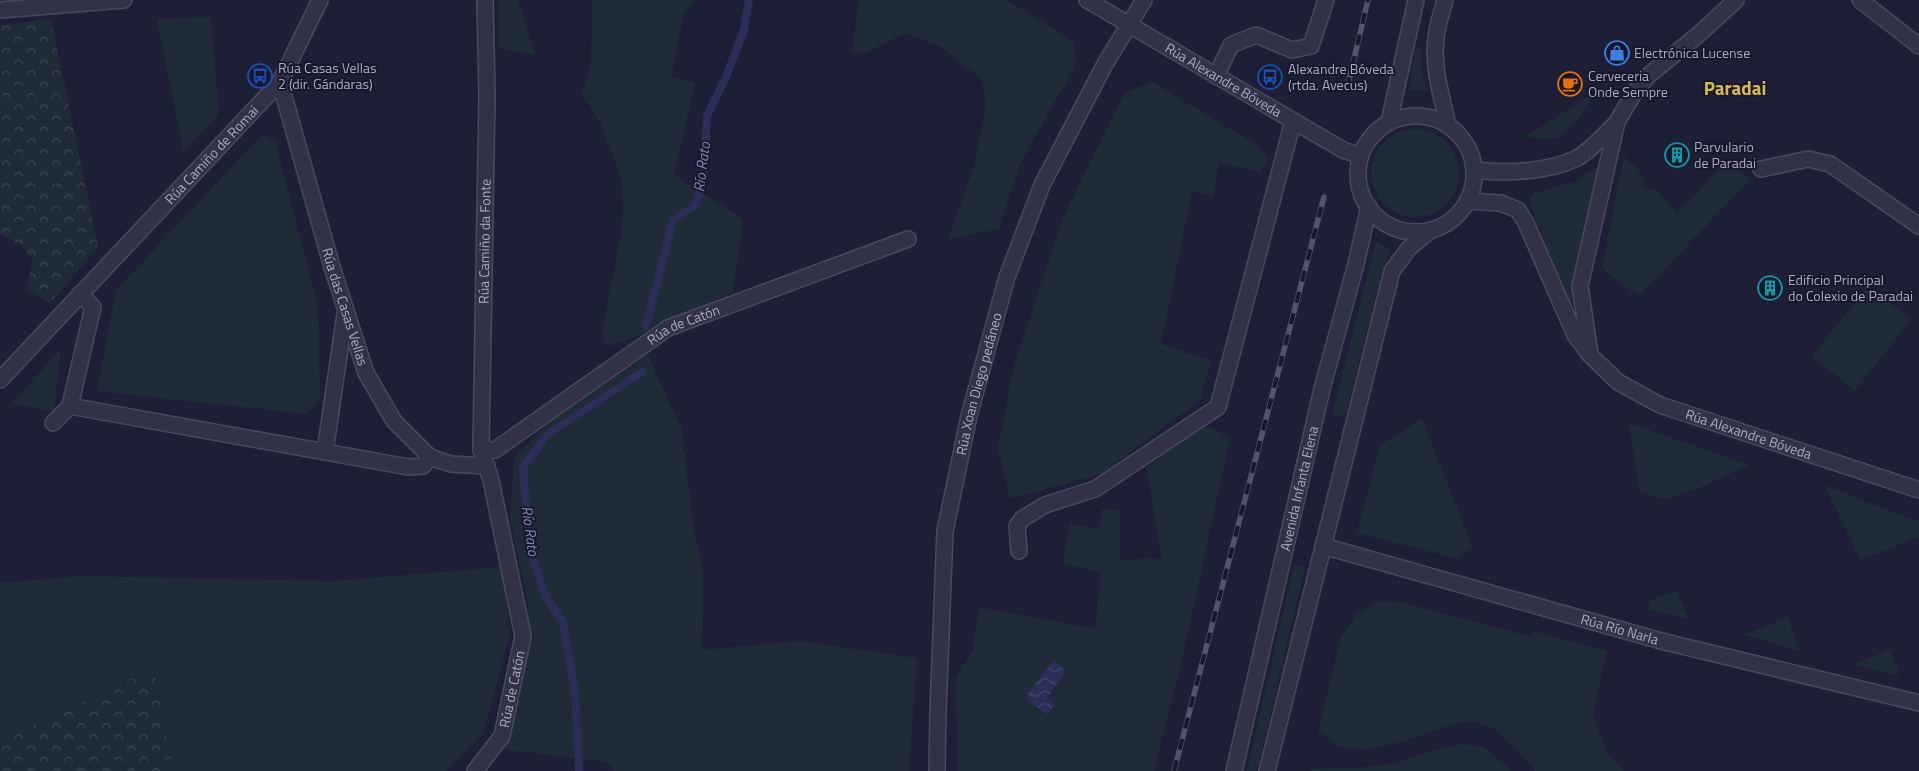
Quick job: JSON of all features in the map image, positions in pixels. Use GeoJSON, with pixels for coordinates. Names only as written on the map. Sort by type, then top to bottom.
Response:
{"type":"FeatureCollection","features":[{"type":"Feature","properties":{"kind":"street"},"geometry":{"type":"LineString","coordinates":[[3,7],[124,0]]}},
{"type":"Feature","properties":{"kind":"street","name":"Rúa Camiño de Romai"},"geometry":{"type":"LineString","coordinates":[[0,380],[280,82],[320,0]]}},
{"type":"Feature","properties":{"kind":"street","name":"Rúa Camiño da Fonte"},"geometry":{"type":"LineString","coordinates":[[485,0],[487,95],[481,450],[489,473]]}},
{"type":"Feature","properties":{"kind":"street","name":"Rúa Alexandre Bóveda"},"geometry":{"type":"LineString","coordinates":[[1087,0],[1343,150],[1361,156]]}},
{"type":"Feature","properties":{"kind":"street","name":"Rúa Xoan Diego pedáneo"},"geometry":{"type":"LineString","coordinates":[[937,771],[946,531],[969,416],[1007,278],[1042,186],[1105,64],[1144,0]]}},
{"type":"Feature","properties":{"kind":"street"},"geometry":{"type":"LineString","coordinates":[[1216,76],[1231,44],[1256,35],[1292,50],[1310,46],[1326,0]]}},
{"type":"Feature","properties":{"kind":"street"},"geometry":{"type":"LineString","coordinates":[[1390,122],[1416,0]]}},
{"type":"Feature","properties":{"kind":"street"},"geometry":{"type":"LineString","coordinates":[[1445,0],[1436,37],[1435,57],[1437,78],[1448,126]]}},
{"type":"Feature","properties":{"kind":"street"},"geometry":{"type":"LineString","coordinates":[[1474,170],[1494,173],[1552,167],[1578,158],[1617,122],[1635,91],[1649,74],[1699,34],[1736,0]]}},
{"type":"Feature","properties":{"kind":"street"},"geometry":{"type":"LineString","coordinates":[[1860,0],[1919,46]]}},
{"type":"Feature","properties":{"kind":"street","name":"Rúa das Casas Vellas"},"geometry":{"type":"LineString","coordinates":[[280,82],[346,310],[370,381],[394,421],[430,457],[489,473]]}},
{"type":"Feature","properties":{"kind":"street"},"geometry":{"type":"LineString","coordinates":[[1415,116],[1432,118],[1448,126],[1462,138],[1470,153],[1474,170],[1472,191],[1463,210],[1448,223],[1431,230],[1414,232],[1396,229],[1381,220],[1368,207],[1361,191],[1358,173],[1361,156],[1369,140],[1390,122],[1415,116]]}},
{"type":"Feature","properties":{"kind":"street"},"geometry":{"type":"LineString","coordinates":[[1019,551],[1017,526],[1022,519],[1045,505],[1095,489],[1218,406],[1293,121]]}},
{"type":"Feature","properties":{"kind":"street"},"geometry":{"type":"LineString","coordinates":[[1590,355],[1580,286],[1617,122]]}},
{"type":"Feature","properties":{"kind":"street"},"geometry":{"type":"LineString","coordinates":[[1761,169],[1808,159],[1830,164],[1919,226]]}},
{"type":"Feature","properties":{"kind":"street","name":"Rúa Alexandre Bóveda"},"geometry":{"type":"LineString","coordinates":[[1467,201],[1501,203],[1518,210],[1526,222],[1575,335],[1590,355],[1618,382],[1660,405],[1919,490]]}},
{"type":"Feature","properties":{"kind":"street","name":"Avenida Infanta Elena"},"geometry":{"type":"LineString","coordinates":[[1234,771],[1322,389],[1356,264],[1368,207]]}},
{"type":"Feature","properties":{"kind":"street"},"geometry":{"type":"LineString","coordinates":[[1267,771],[1392,271],[1409,248],[1431,230]]}},
{"type":"Feature","properties":{"kind":"street","name":"Rúa de Catón"},"geometry":{"type":"LineString","coordinates":[[481,450],[495,450],[668,328],[908,239]]}},
{"type":"Feature","properties":{"kind":"street"},"geometry":{"type":"LineString","coordinates":[[53,423],[70,406],[93,307],[80,294]]}},
{"type":"Feature","properties":{"kind":"street"},"geometry":{"type":"LineString","coordinates":[[325,452],[346,310]]}},
{"type":"Feature","properties":{"kind":"street"},"geometry":{"type":"LineString","coordinates":[[70,406],[408,467],[423,466],[430,457]]}},
{"type":"Feature","properties":{"kind":"street","name":"Rúa de Catón"},"geometry":{"type":"LineString","coordinates":[[475,771],[502,736],[523,636],[489,473]]}},
{"type":"Feature","properties":{"kind":"street","name":"Rúa Río Narla"},"geometry":{"type":"LineString","coordinates":[[1323,546],[1665,642],[1919,703]]}},
{"type":"Feature","properties":{"kind":"green space"},"geometry":{"type":"Polygon","coordinates":[[[498,0],[518,0],[536,55],[498,48],[498,0]]]}},
{"type":"Feature","properties":{"kind":"green space"},"geometry":{"type":"Polygon","coordinates":[[[592,0],[695,0],[684,12],[671,77],[695,83],[674,175],[743,219],[733,292],[641,334],[606,347],[602,331],[622,229],[623,183],[601,125],[582,94],[591,65],[592,0]]]}},
{"type":"Feature","properties":{"kind":"green space"},"geometry":{"type":"Polygon","coordinates":[[[859,0],[1006,0],[1054,29],[1074,44],[1076,64],[1020,164],[999,229],[948,239],[974,167],[986,104],[981,78],[941,47],[904,33],[866,52],[852,53],[859,0]]]}},
{"type":"Feature","properties":{"kind":"green space"},"geometry":{"type":"Polygon","coordinates":[[[211,17],[219,115],[183,150],[157,19],[211,17]]]}},
{"type":"Feature","properties":{"kind":"green space"},"geometry":{"type":"Polygon","coordinates":[[[51,19],[98,247],[50,303],[27,289],[33,260],[21,246],[0,233],[0,26],[51,19]]]}},
{"type":"Feature","properties":{"kind":"green space"},"geometry":{"type":"Polygon","coordinates":[[[1415,48],[1421,49],[1421,69],[1427,90],[1409,90],[1415,48]]]}},
{"type":"Feature","properties":{"kind":"green space"},"geometry":{"type":"Polygon","coordinates":[[[1151,81],[1257,145],[1268,160],[1260,172],[1219,163],[1213,196],[1192,191],[1161,344],[1211,361],[1200,400],[1101,474],[1010,499],[998,449],[1014,364],[1065,214],[1124,94],[1151,81]]]}},
{"type":"Feature","properties":{"kind":"green space"},"geometry":{"type":"Polygon","coordinates":[[[1594,93],[1580,117],[1560,136],[1547,139],[1525,137],[1594,93]]]}},
{"type":"Feature","properties":{"kind":"green space"},"geometry":{"type":"Polygon","coordinates":[[[1415,129],[1432,132],[1446,142],[1456,156],[1459,173],[1456,190],[1446,204],[1432,214],[1415,217],[1398,214],[1384,204],[1374,190],[1371,173],[1374,156],[1384,142],[1398,132],[1415,129]]]}},
{"type":"Feature","properties":{"kind":"green space"},"geometry":{"type":"Polygon","coordinates":[[[263,134],[275,141],[318,306],[320,399],[306,414],[97,391],[116,290],[263,134]]]}},
{"type":"Feature","properties":{"kind":"green space"},"geometry":{"type":"Polygon","coordinates":[[[1624,155],[1645,178],[1642,183],[1646,189],[1656,190],[1677,213],[1729,159],[1750,180],[1640,295],[1628,289],[1602,268],[1624,155]]]}},
{"type":"Feature","properties":{"kind":"green space"},"geometry":{"type":"Polygon","coordinates":[[[1599,166],[1571,285],[1573,303],[1571,309],[1529,201],[1534,193],[1573,182],[1599,166]]]}},
{"type":"Feature","properties":{"kind":"green space"},"geometry":{"type":"Polygon","coordinates":[[[1376,242],[1391,249],[1382,270],[1345,417],[1332,414],[1376,242]]]}},
{"type":"Feature","properties":{"kind":"green space"},"geometry":{"type":"Polygon","coordinates":[[[1868,286],[1911,319],[1855,391],[1812,357],[1868,286]]]}},
{"type":"Feature","properties":{"kind":"green space"},"geometry":{"type":"Polygon","coordinates":[[[61,349],[54,411],[11,404],[61,349]]]}},
{"type":"Feature","properties":{"kind":"green space"},"geometry":{"type":"Polygon","coordinates":[[[646,351],[682,430],[693,526],[703,571],[702,650],[799,641],[917,658],[909,771],[615,771],[606,762],[500,749],[515,715],[527,655],[528,603],[510,520],[514,457],[572,399],[646,351]]]}},
{"type":"Feature","properties":{"kind":"green space"},"geometry":{"type":"Polygon","coordinates":[[[1422,419],[1473,548],[1459,559],[1357,533],[1380,445],[1422,419]]]}},
{"type":"Feature","properties":{"kind":"green space"},"geometry":{"type":"Polygon","coordinates":[[[1629,423],[1750,465],[1701,487],[1664,500],[1640,491],[1629,423]]]}},
{"type":"Feature","properties":{"kind":"green space"},"geometry":{"type":"Polygon","coordinates":[[[1204,425],[1230,438],[1184,652],[1154,771],[957,771],[956,677],[973,650],[979,607],[1095,629],[1101,573],[1062,563],[1070,524],[1100,529],[1101,508],[1120,511],[1120,560],[1162,558],[1146,468],[1204,425]]]}},
{"type":"Feature","properties":{"kind":"green space"},"geometry":{"type":"Polygon","coordinates":[[[1824,485],[1919,522],[1919,537],[1861,560],[1824,485]]]}},
{"type":"Feature","properties":{"kind":"green space"},"geometry":{"type":"Polygon","coordinates":[[[1294,564],[1305,567],[1257,771],[1247,771],[1294,564]]]}},
{"type":"Feature","properties":{"kind":"green space"},"geometry":{"type":"Polygon","coordinates":[[[502,567],[510,633],[484,732],[446,771],[174,771],[154,669],[0,740],[0,583],[82,576],[333,581],[502,567]]]}},
{"type":"Feature","properties":{"kind":"green space"},"geometry":{"type":"Polygon","coordinates":[[[1677,591],[1689,619],[1648,609],[1650,600],[1677,591]]]}},
{"type":"Feature","properties":{"kind":"green space"},"geometry":{"type":"Polygon","coordinates":[[[1378,601],[1401,602],[1532,637],[1533,631],[1607,651],[1593,716],[1608,755],[1625,771],[1536,771],[1498,731],[1473,721],[1456,723],[1405,741],[1367,750],[1339,747],[1318,731],[1341,637],[1356,615],[1378,601]]]}},
{"type":"Feature","properties":{"kind":"green space"},"geometry":{"type":"Polygon","coordinates":[[[1788,617],[1799,651],[1745,635],[1788,617]]]}},
{"type":"Feature","properties":{"kind":"green space"},"geometry":{"type":"Polygon","coordinates":[[[1890,649],[1900,676],[1854,664],[1890,649]]]}},
{"type":"Feature","properties":{"kind":"green space"},"geometry":{"type":"Polygon","coordinates":[[[154,669],[174,771],[0,771],[0,740],[154,669]]]}},
{"type":"Feature","properties":{"kind":"green space"},"geometry":{"type":"Polygon","coordinates":[[[1462,744],[1484,747],[1512,771],[1310,771],[1311,769],[1393,764],[1424,753],[1462,744]]]}},
{"type":"Feature","properties":{"kind":"water"},"geometry":{"type":"Polygon","coordinates":[[[1054,660],[1066,671],[1047,698],[1055,704],[1046,715],[1025,697],[1054,660]]]}},
{"type":"Feature","properties":{"kind":"waterway","name":"Río Rato"},"geometry":{"type":"LineString","coordinates":[[646,326],[673,220],[696,205],[704,176],[707,116],[726,77],[744,30],[749,0]]}},
{"type":"Feature","properties":{"kind":"waterway","name":"Río Rato"},"geometry":{"type":"LineString","coordinates":[[579,771],[575,691],[563,622],[545,595],[529,544],[523,467],[547,435],[642,372]]}},
{"type":"Feature","properties":{"kind":"railway"},"geometry":{"type":"LineString","coordinates":[[1347,88],[1368,0]]}},
{"type":"Feature","properties":{"kind":"railway"},"geometry":{"type":"LineString","coordinates":[[1174,771],[1324,197]]}},
{"type":"Feature","properties":{"kind":"place","name":"Electrónica Lucense"},"geometry":{"type":"Point","coordinates":[1617,53]}},
{"type":"Feature","properties":{"kind":"place","name":"Rúa Casas Vellas 2 (dir. Gándaras)"},"geometry":{"type":"Point","coordinates":[260,76]}},
{"type":"Feature","properties":{"kind":"place","name":"Alexandre Bóveda (rtda. Avecus)"},"geometry":{"type":"Point","coordinates":[1270,77]}},
{"type":"Feature","properties":{"kind":"place","name":"Cerveceria Onde Sempre"},"geometry":{"type":"Point","coordinates":[1570,84]}},
{"type":"Feature","properties":{"kind":"place","name":"Parvulario de Paradai"},"geometry":{"type":"Point","coordinates":[1677,155]}},
{"type":"Feature","properties":{"kind":"place","name":"Edificio Principal do Colexio de Paradai"},"geometry":{"type":"Point","coordinates":[1770,288]}},
{"type":"Feature","properties":{"kind":"district","name":"Paradai"},"geometry":{"type":"Point","coordinates":[1735,88]}}]}
